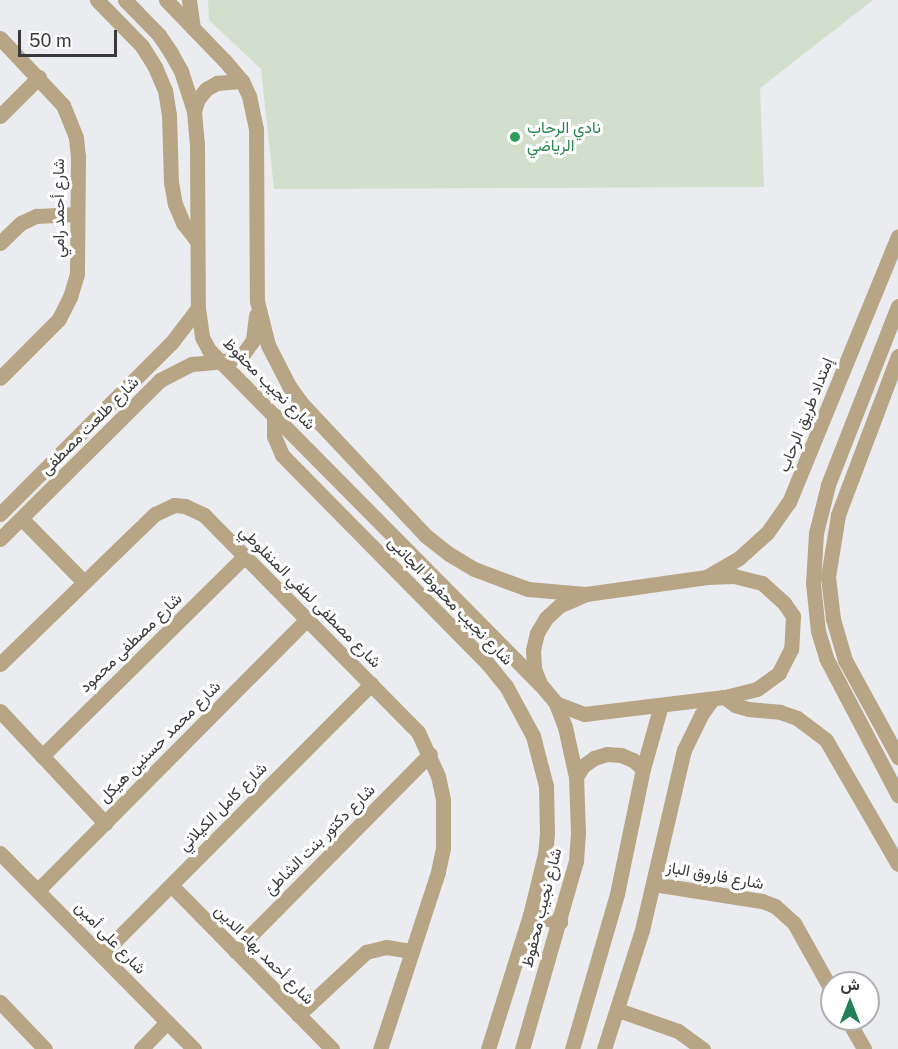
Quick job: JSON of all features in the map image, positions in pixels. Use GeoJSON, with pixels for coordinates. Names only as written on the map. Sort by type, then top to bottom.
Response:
{"type":"FeatureCollection","features":[{"type":"Feature","properties":{"kind":"street"},"geometry":{"type":"LineString","coordinates":[[97,0],[142,46],[165,90],[169,115],[171,182],[175,204],[183,223],[197,240]]}},
{"type":"Feature","properties":{"kind":"street","name":"شارع نجيب محفوظ"},"geometry":{"type":"LineString","coordinates":[[125,0],[152,27],[171,53],[181,71],[194,111],[197,143],[198,308],[202,337],[217,361],[238,377],[540,684],[556,703],[565,727],[576,777],[578,833],[576,861],[522,1049]]}},
{"type":"Feature","properties":{"kind":"street","name":"شارع نجيب محفوظ"},"geometry":{"type":"LineString","coordinates":[[166,0],[242,81],[252,104],[256,129],[257,301],[268,345],[289,386],[302,404],[426,536],[474,569],[501,581],[528,589],[586,594]]}},
{"type":"Feature","properties":{"kind":"street"},"geometry":{"type":"LineString","coordinates":[[189,0],[193,28]]}},
{"type":"Feature","properties":{"kind":"street","name":"شارع أحمد رامي"},"geometry":{"type":"LineString","coordinates":[[0,38],[63,105],[76,138],[77,214],[77,274],[66,308],[60,319],[0,378]]}},
{"type":"Feature","properties":{"kind":"street"},"geometry":{"type":"LineString","coordinates":[[0,116],[39,77]]}},
{"type":"Feature","properties":{"kind":"street"},"geometry":{"type":"LineString","coordinates":[[194,111],[198,99],[206,89],[217,82],[242,81]]}},
{"type":"Feature","properties":{"kind":"street"},"geometry":{"type":"LineString","coordinates":[[0,243],[21,223],[36,216],[77,214]]}},
{"type":"Feature","properties":{"kind":"street","name":"إمتداد طريق الرحاب"},"geometry":{"type":"LineString","coordinates":[[707,577],[739,558],[767,533],[789,502],[805,469],[898,236]]}},
{"type":"Feature","properties":{"kind":"street","name":"شارع طلعت مصطفى"},"geometry":{"type":"LineString","coordinates":[[0,539],[160,381],[181,368],[235,359],[249,348],[255,331],[257,301]]}},
{"type":"Feature","properties":{"kind":"street"},"geometry":{"type":"LineString","coordinates":[[898,306],[820,510],[813,554],[815,614],[825,658],[898,795]]}},
{"type":"Feature","properties":{"kind":"street","name":"شارع طلعت مصطفى"},"geometry":{"type":"LineString","coordinates":[[3,507],[172,342],[198,308]]}},
{"type":"Feature","properties":{"kind":"street"},"geometry":{"type":"LineString","coordinates":[[898,356],[838,515],[828,577],[833,619],[845,660],[898,757]]}},
{"type":"Feature","properties":{"kind":"street","name":"شارع نجيب محفوظ الجانبى"},"geometry":{"type":"LineString","coordinates":[[274,415],[274,436],[282,455],[488,664],[523,713],[541,763],[548,809],[545,854],[530,915],[488,1049]]}},
{"type":"Feature","properties":{"kind":"street","name":"شارع مصطفى لطفي المنفلوطي"},"geometry":{"type":"LineString","coordinates":[[0,664],[155,514],[174,505],[195,509],[204,515],[245,556],[418,732],[430,754],[443,800],[443,848],[380,1049]]}},
{"type":"Feature","properties":{"kind":"street"},"geometry":{"type":"LineString","coordinates":[[820,510],[838,515]]}},
{"type":"Feature","properties":{"kind":"street"},"geometry":{"type":"LineString","coordinates":[[22,519],[84,582]]}},
{"type":"Feature","properties":{"kind":"street","name":"شارع مصطفى محمود"},"geometry":{"type":"LineString","coordinates":[[42,756],[245,556]]}},
{"type":"Feature","properties":{"kind":"street"},"geometry":{"type":"LineString","coordinates":[[540,684],[534,668],[533,650],[537,633],[546,618],[560,606],[586,594],[707,577],[734,576],[762,583],[784,603],[793,616],[791,649],[779,673],[757,689],[718,698],[584,714],[556,703]]}},
{"type":"Feature","properties":{"kind":"street"},"geometry":{"type":"LineString","coordinates":[[793,616],[815,614]]}},
{"type":"Feature","properties":{"kind":"street","name":"شارع محمد حسنين هيكل"},"geometry":{"type":"LineString","coordinates":[[38,890],[307,619]]}},
{"type":"Feature","properties":{"kind":"street","name":"شارع كامل الكيلاني"},"geometry":{"type":"LineString","coordinates":[[101,955],[371,684]]}},
{"type":"Feature","properties":{"kind":"street"},"geometry":{"type":"LineString","coordinates":[[718,698],[748,709],[780,712],[797,718],[826,740],[898,864]]}},
{"type":"Feature","properties":{"kind":"street"},"geometry":{"type":"LineString","coordinates":[[604,1049],[618,1010],[653,884],[684,750],[696,723],[718,698]]}},
{"type":"Feature","properties":{"kind":"street"},"geometry":{"type":"LineString","coordinates":[[572,1049],[617,894],[643,769],[661,705]]}},
{"type":"Feature","properties":{"kind":"street"},"geometry":{"type":"LineString","coordinates":[[855,716],[870,707]]}},
{"type":"Feature","properties":{"kind":"street"},"geometry":{"type":"LineString","coordinates":[[0,711],[105,823]]}},
{"type":"Feature","properties":{"kind":"street","name":"شارع دكتور بنت الشاطئ"},"geometry":{"type":"LineString","coordinates":[[235,951],[430,754]]}},
{"type":"Feature","properties":{"kind":"street"},"geometry":{"type":"LineString","coordinates":[[576,777],[589,762],[607,754],[621,754],[633,760],[643,769]]}},
{"type":"Feature","properties":{"kind":"street","name":"شارع على أمين"},"geometry":{"type":"LineString","coordinates":[[0,853],[194,1049]]}},
{"type":"Feature","properties":{"kind":"street","name":"شارع فاروق الباز"},"geometry":{"type":"LineString","coordinates":[[653,884],[762,901],[775,906],[794,923],[821,971]]}},
{"type":"Feature","properties":{"kind":"street","name":"شارع أحمد بهاء الدين"},"geometry":{"type":"LineString","coordinates":[[171,885],[332,1049]]}},
{"type":"Feature","properties":{"kind":"street"},"geometry":{"type":"LineString","coordinates":[[530,915],[560,922]]}},
{"type":"Feature","properties":{"kind":"street"},"geometry":{"type":"LineString","coordinates":[[298,1015],[366,952],[386,947],[411,951]]}},
{"type":"Feature","properties":{"kind":"street"},"geometry":{"type":"LineString","coordinates":[[0,1002],[45,1049]]}},
{"type":"Feature","properties":{"kind":"street"},"geometry":{"type":"LineString","coordinates":[[618,1010],[678,1031],[703,1049]]}},
{"type":"Feature","properties":{"kind":"street"},"geometry":{"type":"LineString","coordinates":[[141,1049],[167,1022]]}},
{"type":"Feature","properties":{"kind":"street"},"geometry":{"type":"LineString","coordinates":[[854,1031],[864,1049]]}},
{"type":"Feature","properties":{"kind":"green space","name":"نادي الرحاب الرياضي"},"geometry":{"type":"Polygon","coordinates":[[[208,0],[873,0],[760,88],[764,187],[274,189],[261,69],[209,20],[208,0]]]}},
{"type":"Feature","properties":{"kind":"place","name":"نادي الرحاب الرياضي"},"geometry":{"type":"Point","coordinates":[515,137]}}]}
